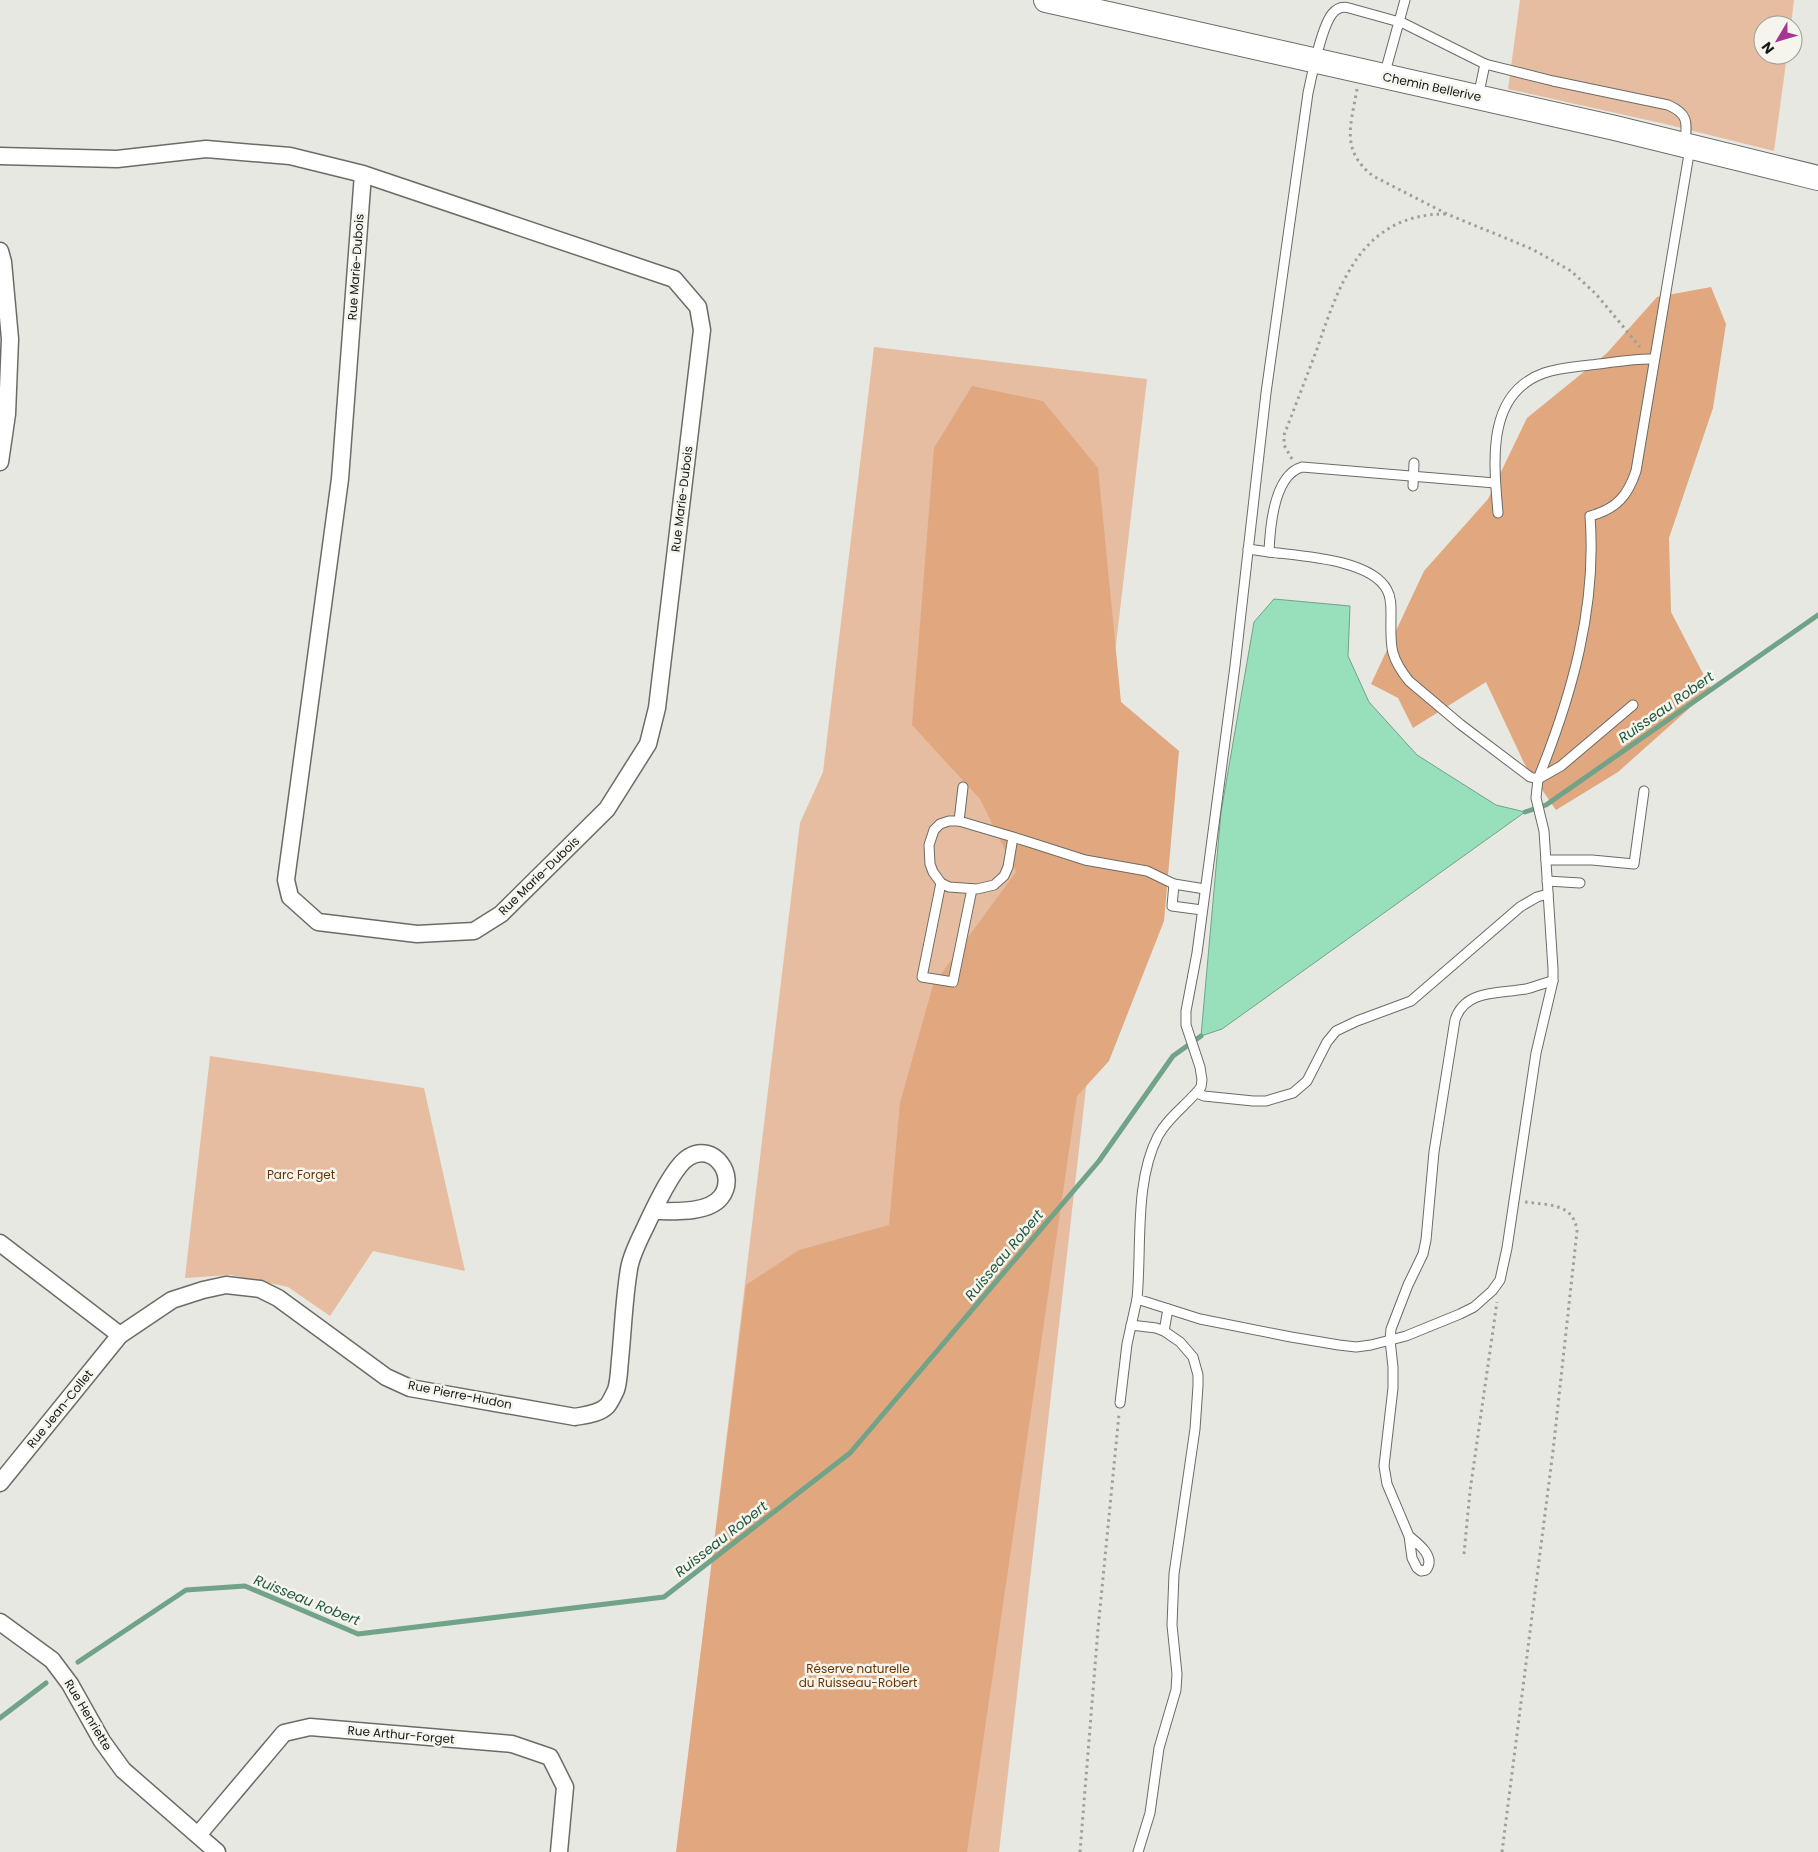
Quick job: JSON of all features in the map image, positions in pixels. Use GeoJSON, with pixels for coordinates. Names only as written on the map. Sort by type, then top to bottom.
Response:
{"type":"FeatureCollection","features":[{"type":"Feature","properties":{"kind":"street","name":"Chemin Bellerive"},"geometry":{"type":"LineString","coordinates":[[1046,0],[1688,145],[1818,178]]}},
{"type":"Feature","properties":{"kind":"street","name":"Rue Marie-Dubois"},"geometry":{"type":"LineString","coordinates":[[0,156],[117,159],[206,149],[290,156],[363,174],[674,279],[698,307],[702,330],[657,708],[648,744],[607,808],[501,914],[474,931],[417,934],[318,922],[290,897],[286,880],[340,479],[363,174]]}},
{"type":"Feature","properties":{"kind":"street"},"geometry":{"type":"LineString","coordinates":[[0,251],[3,262],[10,338],[7,414],[0,462]]}},
{"type":"Feature","properties":{"kind":"street","name":"Rue Pierre-Hudon"},"geometry":{"type":"LineString","coordinates":[[120,1335],[172,1300],[226,1285],[260,1289],[278,1298],[386,1377],[410,1388],[575,1417],[593,1414],[607,1407],[617,1388],[629,1267],[653,1212],[677,1169],[689,1157],[699,1153],[714,1157],[725,1169],[727,1185],[721,1198],[706,1207],[688,1211],[653,1212]]}},
{"type":"Feature","properties":{"kind":"street"},"geometry":{"type":"LineString","coordinates":[[0,1243],[120,1335]]}},
{"type":"Feature","properties":{"kind":"street","name":"Rue Jean-Collet"},"geometry":{"type":"LineString","coordinates":[[0,1483],[120,1335]]}},
{"type":"Feature","properties":{"kind":"street","name":"Rue Henriette"},"geometry":{"type":"LineString","coordinates":[[0,1622],[52,1660],[70,1684],[102,1741],[123,1770],[217,1852]]}},
{"type":"Feature","properties":{"kind":"street","name":"Rue Arthur-Forget"},"geometry":{"type":"LineString","coordinates":[[198,1835],[284,1733],[310,1727],[512,1744],[550,1757],[565,1788],[559,1852]]}},
{"type":"Feature","properties":{"kind":"lane"},"geometry":{"type":"LineString","coordinates":[[1384,76],[1404,0]]}},
{"type":"Feature","properties":{"kind":"lane"},"geometry":{"type":"LineString","coordinates":[[1120,1403],[1137,1299],[1142,1194],[1150,1154],[1158,1135],[1168,1122],[1202,1087],[1196,1052],[1186,1025],[1186,1011],[1197,953],[1235,666],[1267,383],[1308,93],[1329,18],[1332,13],[1341,7],[1349,8],[1398,21],[1486,64],[1553,81],[1668,105],[1679,111],[1686,120],[1688,145],[1636,471],[1631,487],[1626,495],[1606,511],[1590,516],[1592,554],[1590,586],[1581,647],[1575,671],[1538,779],[1536,798],[1544,831],[1553,981],[1536,1053],[1500,1280],[1492,1291],[1474,1307],[1406,1336],[1364,1346],[1339,1345],[1200,1318],[1137,1299]]}},
{"type":"Feature","properties":{"kind":"lane"},"geometry":{"type":"LineString","coordinates":[[1478,97],[1486,64]]}},
{"type":"Feature","properties":{"kind":"lane"},"geometry":{"type":"LineString","coordinates":[[1498,513],[1494,449],[1503,414],[1515,392],[1522,385],[1543,374],[1565,368],[1640,358],[1654,359]]}},
{"type":"Feature","properties":{"kind":"lane"},"geometry":{"type":"LineString","coordinates":[[1412,486],[1414,462]]}},
{"type":"Feature","properties":{"kind":"lane"},"geometry":{"type":"LineString","coordinates":[[1269,552],[1280,489],[1288,474],[1297,468],[1307,467],[1495,483]]}},
{"type":"Feature","properties":{"kind":"lane"},"geometry":{"type":"LineString","coordinates":[[1248,549],[1322,559],[1366,571],[1382,582],[1387,589],[1390,599],[1392,649],[1395,660],[1409,681],[1521,771],[1538,779]]}},
{"type":"Feature","properties":{"kind":"lane"},"geometry":{"type":"LineString","coordinates":[[1538,779],[1561,766],[1633,705]]}},
{"type":"Feature","properties":{"kind":"lane"},"geometry":{"type":"LineString","coordinates":[[959,821],[963,787]]}},
{"type":"Feature","properties":{"kind":"lane"},"geometry":{"type":"LineString","coordinates":[[1546,860],[1592,860],[1634,864],[1644,791]]}},
{"type":"Feature","properties":{"kind":"lane"},"geometry":{"type":"LineString","coordinates":[[1013,837],[1008,867],[1004,876],[994,885],[972,889],[949,887],[941,883],[930,864],[928,850],[931,836],[940,824],[949,821],[959,821],[1013,837],[1085,860],[1147,871],[1174,884],[1205,889]]}},
{"type":"Feature","properties":{"kind":"lane"},"geometry":{"type":"LineString","coordinates":[[1547,881],[1580,883]]}},
{"type":"Feature","properties":{"kind":"lane"},"geometry":{"type":"LineString","coordinates":[[941,883],[922,977],[953,982],[972,889]]}},
{"type":"Feature","properties":{"kind":"lane"},"geometry":{"type":"LineString","coordinates":[[1174,884],[1172,906],[1202,910]]}},
{"type":"Feature","properties":{"kind":"lane"},"geometry":{"type":"LineString","coordinates":[[1197,1092],[1204,1096],[1252,1102],[1266,1101],[1293,1092],[1307,1081],[1327,1042],[1336,1031],[1357,1021],[1405,1005],[1520,907],[1537,897],[1548,894]]}},
{"type":"Feature","properties":{"kind":"lane"},"geometry":{"type":"LineString","coordinates":[[1409,1536],[1384,1475],[1393,1388],[1390,1340],[1395,1316],[1423,1254],[1426,1240],[1434,1152],[1455,1020],[1458,1010],[1468,1000],[1529,988],[1553,981]]}},
{"type":"Feature","properties":{"kind":"lane"},"geometry":{"type":"LineString","coordinates":[[1164,1330],[1168,1309]]}},
{"type":"Feature","properties":{"kind":"lane"},"geometry":{"type":"LineString","coordinates":[[1132,1325],[1164,1330],[1180,1342],[1192,1357],[1198,1375],[1198,1396],[1174,1582],[1172,1625],[1176,1690],[1158,1748],[1150,1813],[1138,1852]]}},
{"type":"Feature","properties":{"kind":"path"},"geometry":{"type":"LineString","coordinates":[[1360,71],[1350,135],[1354,156],[1362,168],[1373,176],[1447,214],[1532,249],[1571,271],[1596,294],[1639,346],[1654,359]]}},
{"type":"Feature","properties":{"kind":"path"},"geometry":{"type":"LineString","coordinates":[[1297,468],[1284,445],[1284,435],[1344,278],[1358,256],[1380,233],[1416,217],[1430,214],[1447,214]]}},
{"type":"Feature","properties":{"kind":"path"},"geometry":{"type":"LineString","coordinates":[[1502,1852],[1553,1450],[1577,1231],[1573,1217],[1569,1212],[1551,1205],[1514,1200]]}},
{"type":"Feature","properties":{"kind":"path"},"geometry":{"type":"LineString","coordinates":[[1464,1554],[1470,1492],[1498,1300],[1492,1291]]}},
{"type":"Feature","properties":{"kind":"path"},"geometry":{"type":"LineString","coordinates":[[1080,1852],[1097,1639],[1120,1403]]}},
{"type":"Feature","properties":{"kind":"green space"},"geometry":{"type":"Polygon","coordinates":[[[1520,0],[1794,0],[1792,15],[1753,15],[1753,65],[1786,65],[1774,151],[1665,124],[1508,89],[1520,0]]]}},
{"type":"Feature","properties":{"kind":"green space"},"geometry":{"type":"Polygon","coordinates":[[[1711,287],[1726,324],[1713,408],[1669,538],[1671,612],[1711,689],[1618,772],[1556,810],[1525,765],[1486,682],[1413,728],[1398,698],[1371,684],[1424,571],[1488,499],[1527,418],[1607,353],[1657,297],[1711,287]]]}},
{"type":"Feature","properties":{"kind":"green space","name":"Réserve naturelle du Ruisseau-Robert"},"geometry":{"type":"Polygon","coordinates":[[[874,347],[1147,379],[1080,953],[1101,956],[999,1852],[677,1852],[800,823],[823,772],[874,347]]]}},
{"type":"Feature","properties":{"kind":"green space","name":"Réserve naturelle du Ruisseau-Robert"},"geometry":{"type":"Polygon","coordinates":[[[972,386],[1043,401],[1098,468],[1121,702],[1179,751],[1164,921],[1109,1061],[1077,1096],[967,1852],[676,1852],[746,1285],[799,1250],[889,1225],[900,1103],[933,985],[1016,872],[980,799],[912,725],[934,448],[972,386]]]}},
{"type":"Feature","properties":{"kind":"green space","name":"Parc Forget"},"geometry":{"type":"Polygon","coordinates":[[[210,1056],[424,1088],[465,1271],[373,1251],[330,1316],[288,1287],[231,1275],[185,1278],[210,1056]]]}},
{"type":"Feature","properties":{"kind":"shaded area"},"geometry":{"type":"Polygon","coordinates":[[[1274,599],[1350,606],[1348,656],[1369,702],[1417,755],[1496,805],[1525,812],[1222,1029],[1201,1036],[1221,812],[1254,622],[1274,599]]]}},
{"type":"Feature","properties":{"kind":"waterway","name":"Ruisseau Robert"},"geometry":{"type":"LineString","coordinates":[[1525,812],[1546,805],[1818,615]]}},
{"type":"Feature","properties":{"kind":"waterway","name":"Ruisseau Robert"},"geometry":{"type":"LineString","coordinates":[[78,1662],[186,1590],[245,1586],[358,1634],[664,1597],[850,1453],[1099,1161],[1173,1056],[1201,1036]]}},
{"type":"Feature","properties":{"kind":"waterway","name":"Ruisseau Robert"},"geometry":{"type":"LineString","coordinates":[[0,1718],[46,1683]]}}]}
